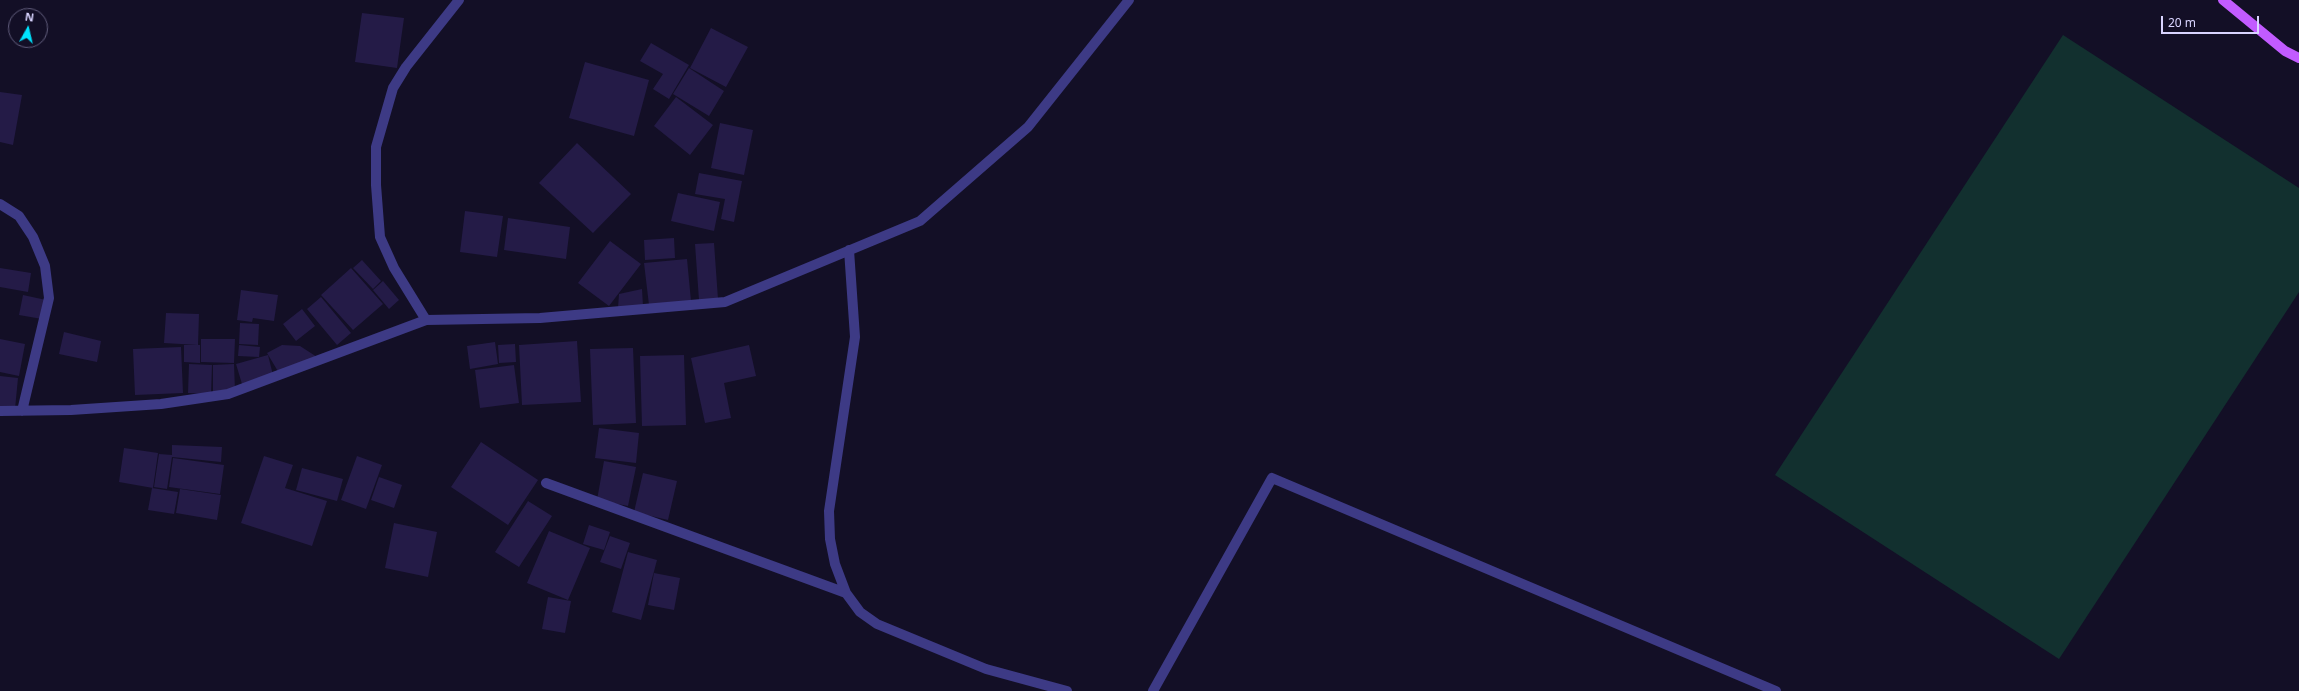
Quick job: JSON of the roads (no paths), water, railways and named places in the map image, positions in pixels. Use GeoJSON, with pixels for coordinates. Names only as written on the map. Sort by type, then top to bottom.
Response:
{"type":"FeatureCollection","features":[{"type":"Feature","properties":{"kind":"main road"},"geometry":{"type":"LineString","coordinates":[[2223,0],[2285,51],[2299,58]]}},
{"type":"Feature","properties":{"kind":"street"},"geometry":{"type":"LineString","coordinates":[[426,320],[394,268],[380,237],[376,185],[376,147],[385,110],[393,88],[406,67],[459,0]]}},
{"type":"Feature","properties":{"kind":"street"},"geometry":{"type":"LineString","coordinates":[[0,411],[161,404],[228,394],[426,320],[540,318],[725,302],[920,220],[1028,127],[1129,0]]}},
{"type":"Feature","properties":{"kind":"street"},"geometry":{"type":"LineString","coordinates":[[0,204],[19,216],[33,237],[45,266],[49,298],[22,411]]}},
{"type":"Feature","properties":{"kind":"street"},"geometry":{"type":"LineString","coordinates":[[849,250],[855,337],[829,510],[832,551],[846,593],[860,612],[877,624],[986,669],[1036,687],[1067,691]]}},
{"type":"Feature","properties":{"kind":"street"},"geometry":{"type":"LineString","coordinates":[[1153,691],[1272,478],[1776,691]]}},
{"type":"Feature","properties":{"kind":"street"},"geometry":{"type":"LineString","coordinates":[[546,483],[846,593]]}}]}
